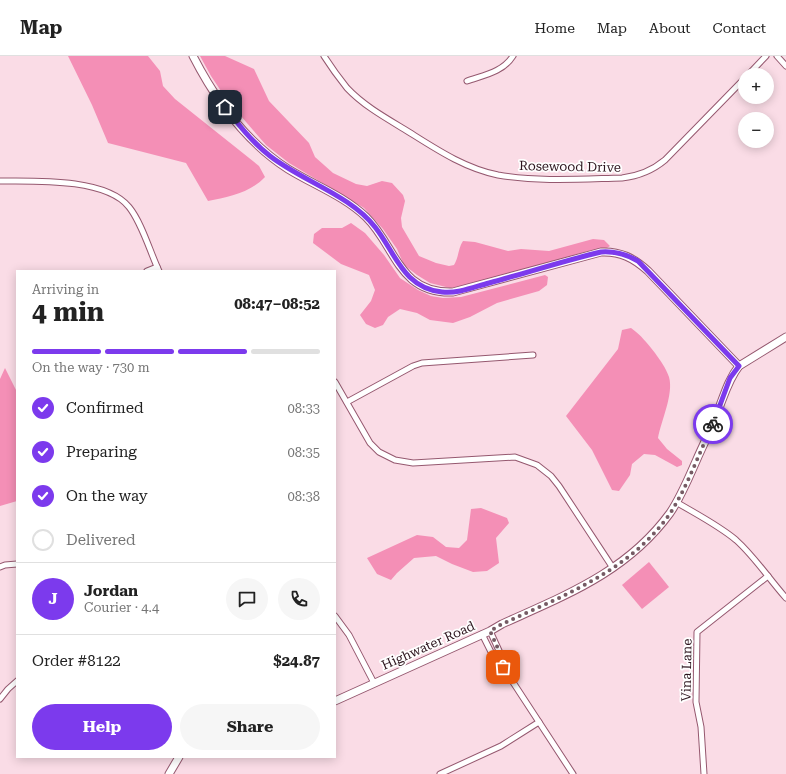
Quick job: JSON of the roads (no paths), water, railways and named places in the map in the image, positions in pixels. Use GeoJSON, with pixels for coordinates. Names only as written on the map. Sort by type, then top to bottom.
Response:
{"type":"FeatureCollection","features":[{"type":"Feature","properties":{"kind":"street"},"geometry":{"type":"LineString","coordinates":[[193,56],[204,78],[217,98],[256,144],[288,169],[352,206],[375,228],[402,270],[419,284],[430,290],[453,292],[594,253],[611,251],[621,253],[638,261],[739,366],[786,337]]}},
{"type":"Feature","properties":{"kind":"street","name":"Rosewood Drive"},"geometry":{"type":"LineString","coordinates":[[324,56],[348,88],[365,104],[433,147],[471,167],[498,174],[529,179],[622,178],[634,177],[642,174],[665,160],[738,85]]}},
{"type":"Feature","properties":{"kind":"street"},"geometry":{"type":"LineString","coordinates":[[467,81],[497,70],[506,65],[513,56]]}},
{"type":"Feature","properties":{"kind":"street"},"geometry":{"type":"LineString","coordinates":[[755,68],[766,56]]}},
{"type":"Feature","properties":{"kind":"street"},"geometry":{"type":"LineString","coordinates":[[777,56],[786,66]]}},
{"type":"Feature","properties":{"kind":"street"},"geometry":{"type":"LineString","coordinates":[[0,181],[58,182],[100,189],[111,193],[128,206],[135,215],[158,269]]}},
{"type":"Feature","properties":{"kind":"street"},"geometry":{"type":"LineString","coordinates":[[347,402],[406,369],[422,363],[533,355]]}},
{"type":"Feature","properties":{"kind":"street","name":"Highwater Road"},"geometry":{"type":"LineString","coordinates":[[336,701],[585,586],[613,568],[640,547],[654,533],[676,502],[716,418],[730,378],[739,366]]}},
{"type":"Feature","properties":{"kind":"street"},"geometry":{"type":"LineString","coordinates":[[336,384],[365,435],[373,446],[379,452],[395,460],[413,463],[515,457],[537,465],[551,476],[559,486],[613,568]]}},
{"type":"Feature","properties":{"kind":"street"},"geometry":{"type":"LineString","coordinates":[[676,502],[714,524],[735,539],[754,559],[786,598]]}},
{"type":"Feature","properties":{"kind":"street"},"geometry":{"type":"LineString","coordinates":[[0,567],[16,564]]}},
{"type":"Feature","properties":{"kind":"street","name":"Vina Lane"},"geometry":{"type":"LineString","coordinates":[[704,774],[701,727],[696,702],[698,632],[768,576]]}},
{"type":"Feature","properties":{"kind":"street"},"geometry":{"type":"LineString","coordinates":[[336,617],[349,635],[374,683]]}},
{"type":"Feature","properties":{"kind":"street"},"geometry":{"type":"LineString","coordinates":[[490,631],[501,655],[503,667]]}},
{"type":"Feature","properties":{"kind":"street"},"geometry":{"type":"LineString","coordinates":[[482,634],[496,662],[503,667],[572,774]]}},
{"type":"Feature","properties":{"kind":"street"},"geometry":{"type":"LineString","coordinates":[[0,699],[16,682]]}},
{"type":"Feature","properties":{"kind":"street"},"geometry":{"type":"LineString","coordinates":[[440,774],[501,746],[539,722]]}},
{"type":"Feature","properties":{"kind":"street"},"geometry":{"type":"LineString","coordinates":[[169,774],[178,758]]}}]}
